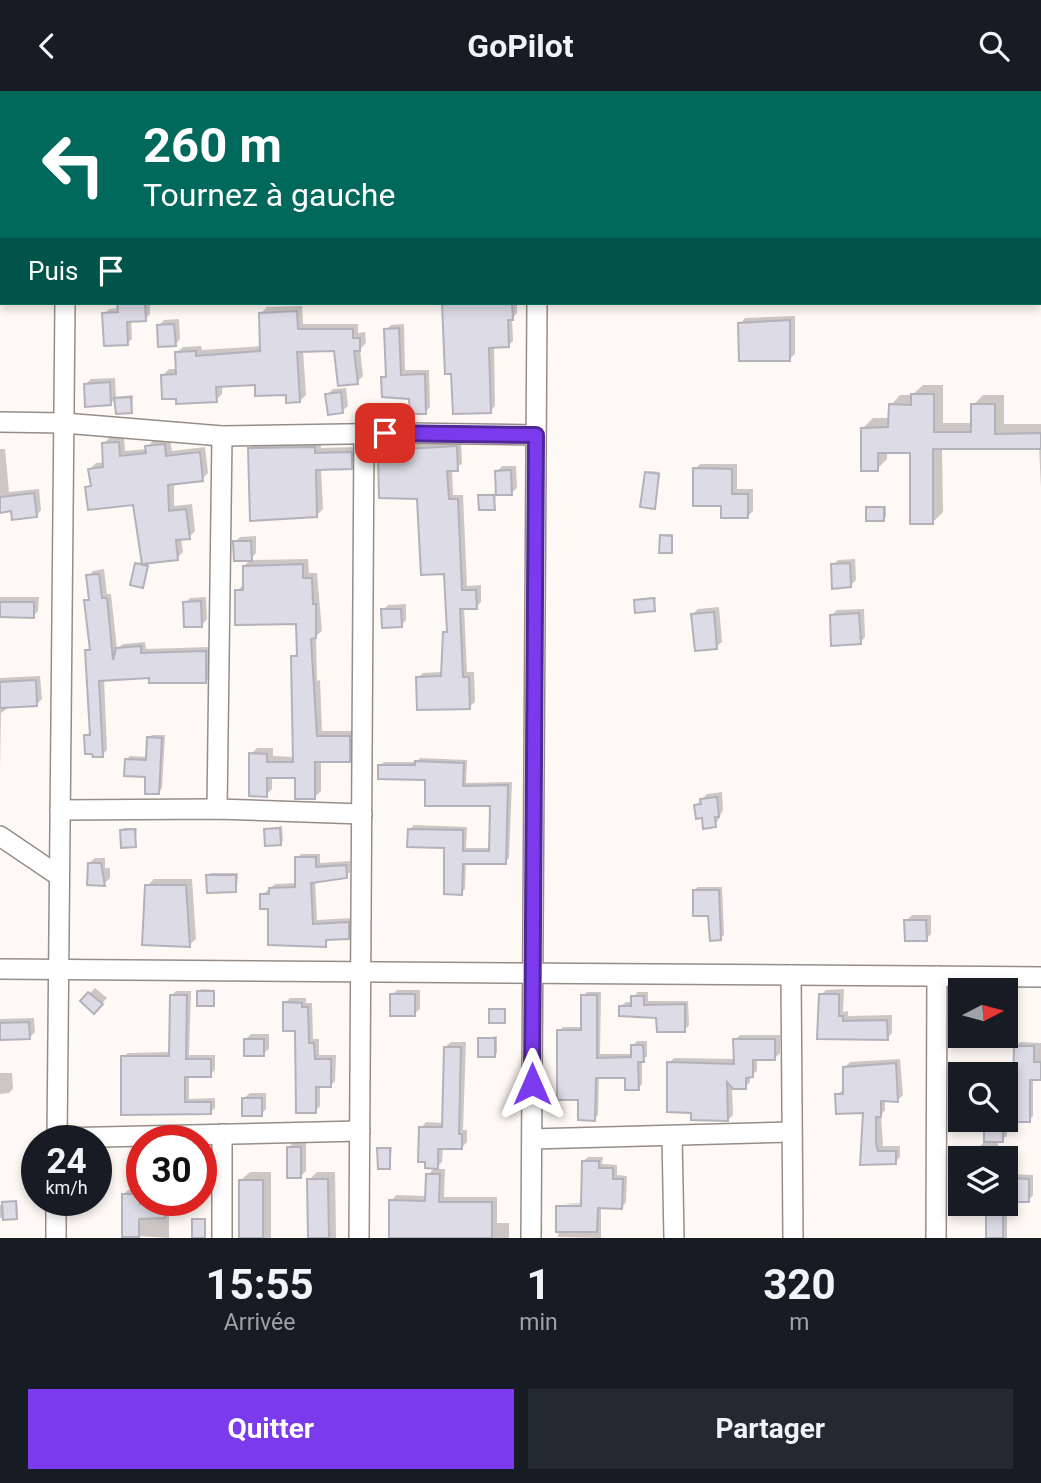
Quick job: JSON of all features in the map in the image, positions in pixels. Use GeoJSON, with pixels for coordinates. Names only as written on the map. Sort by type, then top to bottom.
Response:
{"type":"FeatureCollection","features":[{"type":"Feature","properties":{"kind":"street"},"geometry":{"type":"LineString","coordinates":[[57,1125],[65,305]]}},
{"type":"Feature","properties":{"kind":"street"},"geometry":{"type":"LineString","coordinates":[[531,1238],[537,305]]}},
{"type":"Feature","properties":{"kind":"street"},"geometry":{"type":"LineString","coordinates":[[0,422],[64,423],[222,436],[364,433],[536,435]]}},
{"type":"Feature","properties":{"kind":"street"},"geometry":{"type":"LineString","coordinates":[[359,1238],[364,433]]}},
{"type":"Feature","properties":{"kind":"street"},"geometry":{"type":"LineString","coordinates":[[217,809],[222,436]]}},
{"type":"Feature","properties":{"kind":"street"},"geometry":{"type":"LineString","coordinates":[[60,810],[217,809],[362,814]]}},
{"type":"Feature","properties":{"kind":"street"},"geometry":{"type":"LineString","coordinates":[[0,836],[59,876]]}},
{"type":"Feature","properties":{"kind":"street"},"geometry":{"type":"LineString","coordinates":[[0,969],[1041,977]]}},
{"type":"Feature","properties":{"kind":"street"},"geometry":{"type":"LineString","coordinates":[[791,975],[793,1238]]}},
{"type":"Feature","properties":{"kind":"street"},"geometry":{"type":"LineString","coordinates":[[936,1238],[937,976]]}},
{"type":"Feature","properties":{"kind":"street"},"geometry":{"type":"LineString","coordinates":[[112,1138],[360,1132]]}},
{"type":"Feature","properties":{"kind":"street"},"geometry":{"type":"LineString","coordinates":[[532,1139],[791,1132]]}},
{"type":"Feature","properties":{"kind":"street"},"geometry":{"type":"LineString","coordinates":[[222,1134],[222,1238]]}},
{"type":"Feature","properties":{"kind":"street"},"geometry":{"type":"LineString","coordinates":[[672,1136],[674,1238]]}},
{"type":"Feature","properties":{"kind":"street"},"geometry":{"type":"LineString","coordinates":[[56,1216],[56,1238]]}},
{"type":"Feature","properties":{"kind":"building"},"geometry":{"type":"Polygon","coordinates":[[[117,305],[145,305],[146,321],[127,322],[128,345],[104,346],[102,313],[118,312],[117,305]]]}},
{"type":"Feature","properties":{"kind":"building"},"geometry":{"type":"Polygon","coordinates":[[[442,305],[512,305],[513,320],[508,320],[509,347],[489,348],[491,413],[453,414],[451,374],[445,374],[442,305]]]}},
{"type":"Feature","properties":{"kind":"building"},"geometry":{"type":"Polygon","coordinates":[[[297,311],[298,329],[353,329],[353,338],[360,338],[360,351],[354,351],[358,384],[338,386],[334,351],[297,352],[300,402],[286,403],[286,395],[255,396],[255,385],[216,387],[217,402],[176,404],[176,399],[162,399],[161,375],[176,374],[175,352],[196,351],[196,356],[260,351],[259,313],[297,311]]]}},
{"type":"Feature","properties":{"kind":"building"},"geometry":{"type":"Polygon","coordinates":[[[790,320],[790,361],[739,361],[738,323],[790,320]]]}},
{"type":"Feature","properties":{"kind":"building"},"geometry":{"type":"Polygon","coordinates":[[[174,324],[176,346],[158,347],[157,325],[174,324]]]}},
{"type":"Feature","properties":{"kind":"building"},"geometry":{"type":"Polygon","coordinates":[[[399,328],[401,375],[425,374],[426,414],[410,414],[409,399],[382,397],[381,377],[386,377],[384,329],[399,328]]]}},
{"type":"Feature","properties":{"kind":"building"},"geometry":{"type":"Polygon","coordinates":[[[110,382],[111,405],[85,407],[84,384],[110,382]]]}},
{"type":"Feature","properties":{"kind":"building"},"geometry":{"type":"Polygon","coordinates":[[[341,392],[343,413],[328,415],[325,394],[341,392]]]}},
{"type":"Feature","properties":{"kind":"building"},"geometry":{"type":"Polygon","coordinates":[[[911,394],[934,394],[934,432],[971,432],[971,404],[995,404],[995,434],[1041,433],[1041,449],[933,449],[933,524],[910,524],[910,453],[878,453],[878,471],[861,471],[861,428],[888,427],[889,404],[911,405],[911,394]]]}},
{"type":"Feature","properties":{"kind":"building"},"geometry":{"type":"Polygon","coordinates":[[[131,397],[132,413],[116,414],[114,398],[131,397]]]}},
{"type":"Feature","properties":{"kind":"building"},"geometry":{"type":"Polygon","coordinates":[[[119,442],[120,456],[146,453],[145,446],[165,444],[166,456],[200,452],[203,481],[168,485],[169,511],[186,509],[190,539],[176,540],[178,560],[142,564],[133,505],[88,510],[85,487],[91,486],[88,469],[103,467],[102,443],[119,442]]]}},
{"type":"Feature","properties":{"kind":"building"},"geometry":{"type":"Polygon","coordinates":[[[457,446],[458,471],[447,471],[449,499],[458,499],[462,590],[476,590],[477,609],[460,609],[463,677],[469,677],[470,709],[417,710],[416,677],[441,676],[443,632],[447,632],[444,574],[421,575],[417,499],[379,498],[378,457],[406,455],[405,449],[457,446]]]}},
{"type":"Feature","properties":{"kind":"building"},"geometry":{"type":"Polygon","coordinates":[[[315,447],[315,453],[352,452],[352,469],[316,470],[317,517],[250,521],[248,448],[315,447]]]}},
{"type":"Feature","properties":{"kind":"building"},"geometry":{"type":"Polygon","coordinates":[[[693,468],[732,469],[732,494],[748,494],[748,518],[721,518],[721,506],[693,506],[693,468]]]}},
{"type":"Feature","properties":{"kind":"building"},"geometry":{"type":"Polygon","coordinates":[[[511,470],[512,495],[496,495],[495,471],[511,470]]]}},
{"type":"Feature","properties":{"kind":"building"},"geometry":{"type":"Polygon","coordinates":[[[645,472],[659,474],[655,509],[640,507],[645,472]]]}},
{"type":"Feature","properties":{"kind":"building"},"geometry":{"type":"Polygon","coordinates":[[[34,493],[37,517],[12,520],[11,511],[0,513],[0,497],[34,493]]]}},
{"type":"Feature","properties":{"kind":"building"},"geometry":{"type":"Polygon","coordinates":[[[478,495],[494,495],[495,510],[479,510],[478,495]]]}},
{"type":"Feature","properties":{"kind":"building"},"geometry":{"type":"Polygon","coordinates":[[[866,507],[884,507],[884,521],[866,521],[866,507]]]}},
{"type":"Feature","properties":{"kind":"building"},"geometry":{"type":"Polygon","coordinates":[[[660,535],[672,536],[672,553],[659,553],[660,535]]]}},
{"type":"Feature","properties":{"kind":"building"},"geometry":{"type":"Polygon","coordinates":[[[233,541],[251,541],[252,561],[234,561],[233,541]]]}},
{"type":"Feature","properties":{"kind":"building"},"geometry":{"type":"Polygon","coordinates":[[[135,563],[148,566],[143,588],[130,585],[135,563]]]}},
{"type":"Feature","properties":{"kind":"building"},"geometry":{"type":"Polygon","coordinates":[[[850,563],[851,587],[832,589],[831,564],[850,563]]]}},
{"type":"Feature","properties":{"kind":"building"},"geometry":{"type":"Polygon","coordinates":[[[303,564],[303,578],[312,578],[313,604],[316,604],[316,638],[311,639],[317,736],[350,736],[350,762],[315,762],[315,799],[295,799],[295,778],[267,778],[267,797],[249,796],[249,753],[267,754],[267,762],[293,762],[291,656],[297,656],[296,624],[235,625],[235,590],[243,590],[243,566],[303,564]]]}},
{"type":"Feature","properties":{"kind":"building"},"geometry":{"type":"Polygon","coordinates":[[[99,574],[102,598],[107,598],[113,660],[116,648],[141,646],[141,653],[206,651],[206,683],[149,683],[149,678],[99,681],[103,757],[93,757],[92,754],[85,754],[84,735],[90,735],[85,650],[90,650],[84,600],[89,600],[86,575],[99,574]]]}},
{"type":"Feature","properties":{"kind":"building"},"geometry":{"type":"Polygon","coordinates":[[[654,598],[655,611],[635,613],[634,600],[654,598]]]}},
{"type":"Feature","properties":{"kind":"building"},"geometry":{"type":"Polygon","coordinates":[[[201,601],[202,627],[184,627],[183,602],[201,601]]]}},
{"type":"Feature","properties":{"kind":"building"},"geometry":{"type":"Polygon","coordinates":[[[0,602],[34,602],[34,618],[0,617],[0,602]]]}},
{"type":"Feature","properties":{"kind":"building"},"geometry":{"type":"Polygon","coordinates":[[[381,609],[401,609],[402,627],[382,628],[381,609]]]}},
{"type":"Feature","properties":{"kind":"building"},"geometry":{"type":"Polygon","coordinates":[[[714,612],[717,649],[695,651],[691,614],[714,612]]]}},
{"type":"Feature","properties":{"kind":"building"},"geometry":{"type":"Polygon","coordinates":[[[859,613],[861,644],[831,646],[830,615],[859,613]]]}},
{"type":"Feature","properties":{"kind":"building"},"geometry":{"type":"Polygon","coordinates":[[[36,680],[37,706],[0,708],[0,682],[36,680]]]}},
{"type":"Feature","properties":{"kind":"building"},"geometry":{"type":"Polygon","coordinates":[[[147,737],[162,738],[159,794],[145,794],[145,777],[124,776],[125,759],[146,760],[147,737]]]}},
{"type":"Feature","properties":{"kind":"building"},"geometry":{"type":"Polygon","coordinates":[[[415,761],[464,763],[463,786],[508,785],[506,864],[463,864],[462,895],[444,894],[444,848],[407,847],[408,829],[463,830],[463,851],[489,851],[490,806],[425,806],[425,780],[378,779],[378,765],[415,765],[415,761]]]}},
{"type":"Feature","properties":{"kind":"building"},"geometry":{"type":"Polygon","coordinates":[[[717,797],[719,817],[715,817],[716,827],[703,829],[702,818],[696,819],[694,805],[701,804],[700,799],[717,797]]]}},
{"type":"Feature","properties":{"kind":"building"},"geometry":{"type":"Polygon","coordinates":[[[280,828],[281,845],[265,846],[264,829],[280,828]]]}},
{"type":"Feature","properties":{"kind":"building"},"geometry":{"type":"Polygon","coordinates":[[[135,829],[136,847],[121,848],[120,830],[135,829]]]}},
{"type":"Feature","properties":{"kind":"building"},"geometry":{"type":"Polygon","coordinates":[[[295,857],[316,857],[316,867],[346,865],[347,878],[311,883],[313,924],[349,922],[349,939],[326,940],[326,947],[268,945],[268,909],[260,909],[260,894],[269,894],[269,888],[295,887],[295,857]]]}},
{"type":"Feature","properties":{"kind":"building"},"geometry":{"type":"Polygon","coordinates":[[[88,863],[101,863],[105,886],[87,885],[88,863]]]}},
{"type":"Feature","properties":{"kind":"building"},"geometry":{"type":"Polygon","coordinates":[[[206,875],[236,875],[236,892],[207,893],[206,875]]]}},
{"type":"Feature","properties":{"kind":"building"},"geometry":{"type":"Polygon","coordinates":[[[145,885],[186,885],[190,947],[142,945],[145,885]]]}},
{"type":"Feature","properties":{"kind":"building"},"geometry":{"type":"Polygon","coordinates":[[[693,890],[719,890],[721,940],[710,941],[708,916],[693,916],[693,890]]]}},
{"type":"Feature","properties":{"kind":"building"},"geometry":{"type":"Polygon","coordinates":[[[904,920],[926,920],[927,941],[905,941],[904,920]]]}},
{"type":"Feature","properties":{"kind":"building"},"geometry":{"type":"Polygon","coordinates":[[[197,991],[214,991],[214,1006],[197,1006],[197,991]]]}},
{"type":"Feature","properties":{"kind":"building"},"geometry":{"type":"Polygon","coordinates":[[[88,992],[103,1004],[94,1014],[80,1001],[88,992]]]}},
{"type":"Feature","properties":{"kind":"building"},"geometry":{"type":"Polygon","coordinates":[[[390,994],[415,994],[415,1016],[390,1016],[390,994]]]}},
{"type":"Feature","properties":{"kind":"building"},"geometry":{"type":"Polygon","coordinates":[[[819,994],[839,994],[839,1016],[843,1016],[843,1021],[887,1020],[888,1040],[817,1039],[819,994]]]}},
{"type":"Feature","properties":{"kind":"building"},"geometry":{"type":"Polygon","coordinates":[[[170,995],[187,995],[186,1059],[211,1059],[211,1077],[185,1077],[185,1102],[211,1102],[211,1114],[121,1115],[121,1056],[169,1056],[170,995]]]}},
{"type":"Feature","properties":{"kind":"building"},"geometry":{"type":"Polygon","coordinates":[[[581,995],[597,995],[597,1058],[631,1057],[631,1045],[643,1045],[644,1062],[638,1062],[639,1090],[625,1090],[625,1078],[596,1078],[595,1121],[578,1120],[578,1100],[557,1100],[557,1030],[581,1030],[581,995]]]}},
{"type":"Feature","properties":{"kind":"building"},"geometry":{"type":"Polygon","coordinates":[[[631,996],[644,996],[644,1005],[685,1004],[685,1032],[657,1032],[656,1018],[619,1016],[619,1006],[631,1006],[631,996]]]}},
{"type":"Feature","properties":{"kind":"building"},"geometry":{"type":"Polygon","coordinates":[[[283,1002],[302,1003],[302,1007],[308,1007],[309,1043],[314,1043],[315,1059],[331,1059],[331,1087],[316,1087],[316,1113],[296,1113],[295,1031],[283,1031],[283,1002]]]}},
{"type":"Feature","properties":{"kind":"building"},"geometry":{"type":"Polygon","coordinates":[[[489,1009],[505,1009],[505,1023],[489,1023],[489,1009]]]}},
{"type":"Feature","properties":{"kind":"building"},"geometry":{"type":"Polygon","coordinates":[[[29,1022],[30,1039],[0,1040],[0,1023],[29,1022]]]}},
{"type":"Feature","properties":{"kind":"building"},"geometry":{"type":"Polygon","coordinates":[[[478,1038],[495,1038],[495,1057],[478,1057],[478,1038]]]}},
{"type":"Feature","properties":{"kind":"building"},"geometry":{"type":"Polygon","coordinates":[[[244,1039],[264,1039],[264,1056],[244,1056],[244,1039]]]}},
{"type":"Feature","properties":{"kind":"building"},"geometry":{"type":"Polygon","coordinates":[[[733,1039],[775,1039],[775,1060],[753,1060],[753,1077],[746,1078],[746,1089],[733,1089],[727,1082],[728,1121],[691,1120],[691,1113],[667,1112],[667,1062],[734,1064],[733,1039]]]}},
{"type":"Feature","properties":{"kind":"building"},"geometry":{"type":"Polygon","coordinates":[[[1034,1046],[1034,1062],[1041,1062],[1041,1080],[1030,1080],[1030,1122],[1018,1122],[1018,1062],[1014,1062],[1014,1048],[1034,1046]]]}},
{"type":"Feature","properties":{"kind":"building"},"geometry":{"type":"Polygon","coordinates":[[[444,1047],[461,1047],[459,1134],[462,1134],[462,1149],[438,1149],[438,1169],[425,1168],[425,1162],[418,1162],[419,1127],[442,1127],[444,1047]]]}},
{"type":"Feature","properties":{"kind":"building"},"geometry":{"type":"Polygon","coordinates":[[[896,1063],[898,1102],[881,1101],[881,1117],[876,1117],[876,1143],[878,1151],[896,1151],[896,1164],[860,1165],[863,1113],[836,1114],[835,1094],[843,1094],[843,1067],[896,1063]]]}},
{"type":"Feature","properties":{"kind":"building"},"geometry":{"type":"Polygon","coordinates":[[[242,1098],[262,1098],[262,1116],[242,1116],[242,1098]]]}},
{"type":"Feature","properties":{"kind":"building"},"geometry":{"type":"Polygon","coordinates":[[[984,1132],[1003,1132],[1003,1142],[984,1142],[984,1132]]]}},
{"type":"Feature","properties":{"kind":"building"},"geometry":{"type":"Polygon","coordinates":[[[287,1147],[301,1147],[301,1178],[287,1178],[287,1147]]]}},
{"type":"Feature","properties":{"kind":"building"},"geometry":{"type":"Polygon","coordinates":[[[377,1148],[390,1148],[390,1169],[378,1169],[377,1148]]]}},
{"type":"Feature","properties":{"kind":"building"},"geometry":{"type":"Polygon","coordinates":[[[582,1161],[599,1161],[599,1168],[613,1168],[613,1179],[623,1179],[622,1209],[598,1208],[597,1232],[556,1232],[556,1206],[581,1206],[582,1161]]]}},
{"type":"Feature","properties":{"kind":"building"},"geometry":{"type":"Polygon","coordinates":[[[426,1174],[440,1174],[439,1202],[492,1202],[492,1238],[389,1238],[389,1200],[425,1201],[426,1174]]]}},
{"type":"Feature","properties":{"kind":"building"},"geometry":{"type":"Polygon","coordinates":[[[1018,1178],[1029,1179],[1029,1202],[1018,1202],[1018,1178]]]}},
{"type":"Feature","properties":{"kind":"building"},"geometry":{"type":"Polygon","coordinates":[[[307,1179],[328,1179],[329,1238],[308,1238],[307,1179]]]}},
{"type":"Feature","properties":{"kind":"building"},"geometry":{"type":"Polygon","coordinates":[[[239,1180],[263,1180],[263,1238],[239,1238],[239,1180]]]}},
{"type":"Feature","properties":{"kind":"building"},"geometry":{"type":"Polygon","coordinates":[[[122,1194],[126,1194],[126,1216],[165,1216],[139,1219],[139,1237],[122,1237],[122,1194]]]}},
{"type":"Feature","properties":{"kind":"building"},"geometry":{"type":"Polygon","coordinates":[[[16,1201],[17,1219],[3,1220],[2,1202],[16,1201]]]}},
{"type":"Feature","properties":{"kind":"building"},"geometry":{"type":"Polygon","coordinates":[[[986,1216],[1003,1216],[1003,1238],[986,1238],[986,1216]]]}},
{"type":"Feature","properties":{"kind":"building"},"geometry":{"type":"Polygon","coordinates":[[[192,1219],[205,1219],[205,1238],[192,1238],[192,1219]]]}},
{"type":"Feature","properties":{"kind":"route"},"geometry":{"type":"LineString","coordinates":[[385,433],[536,435],[532,1084]]}}]}
